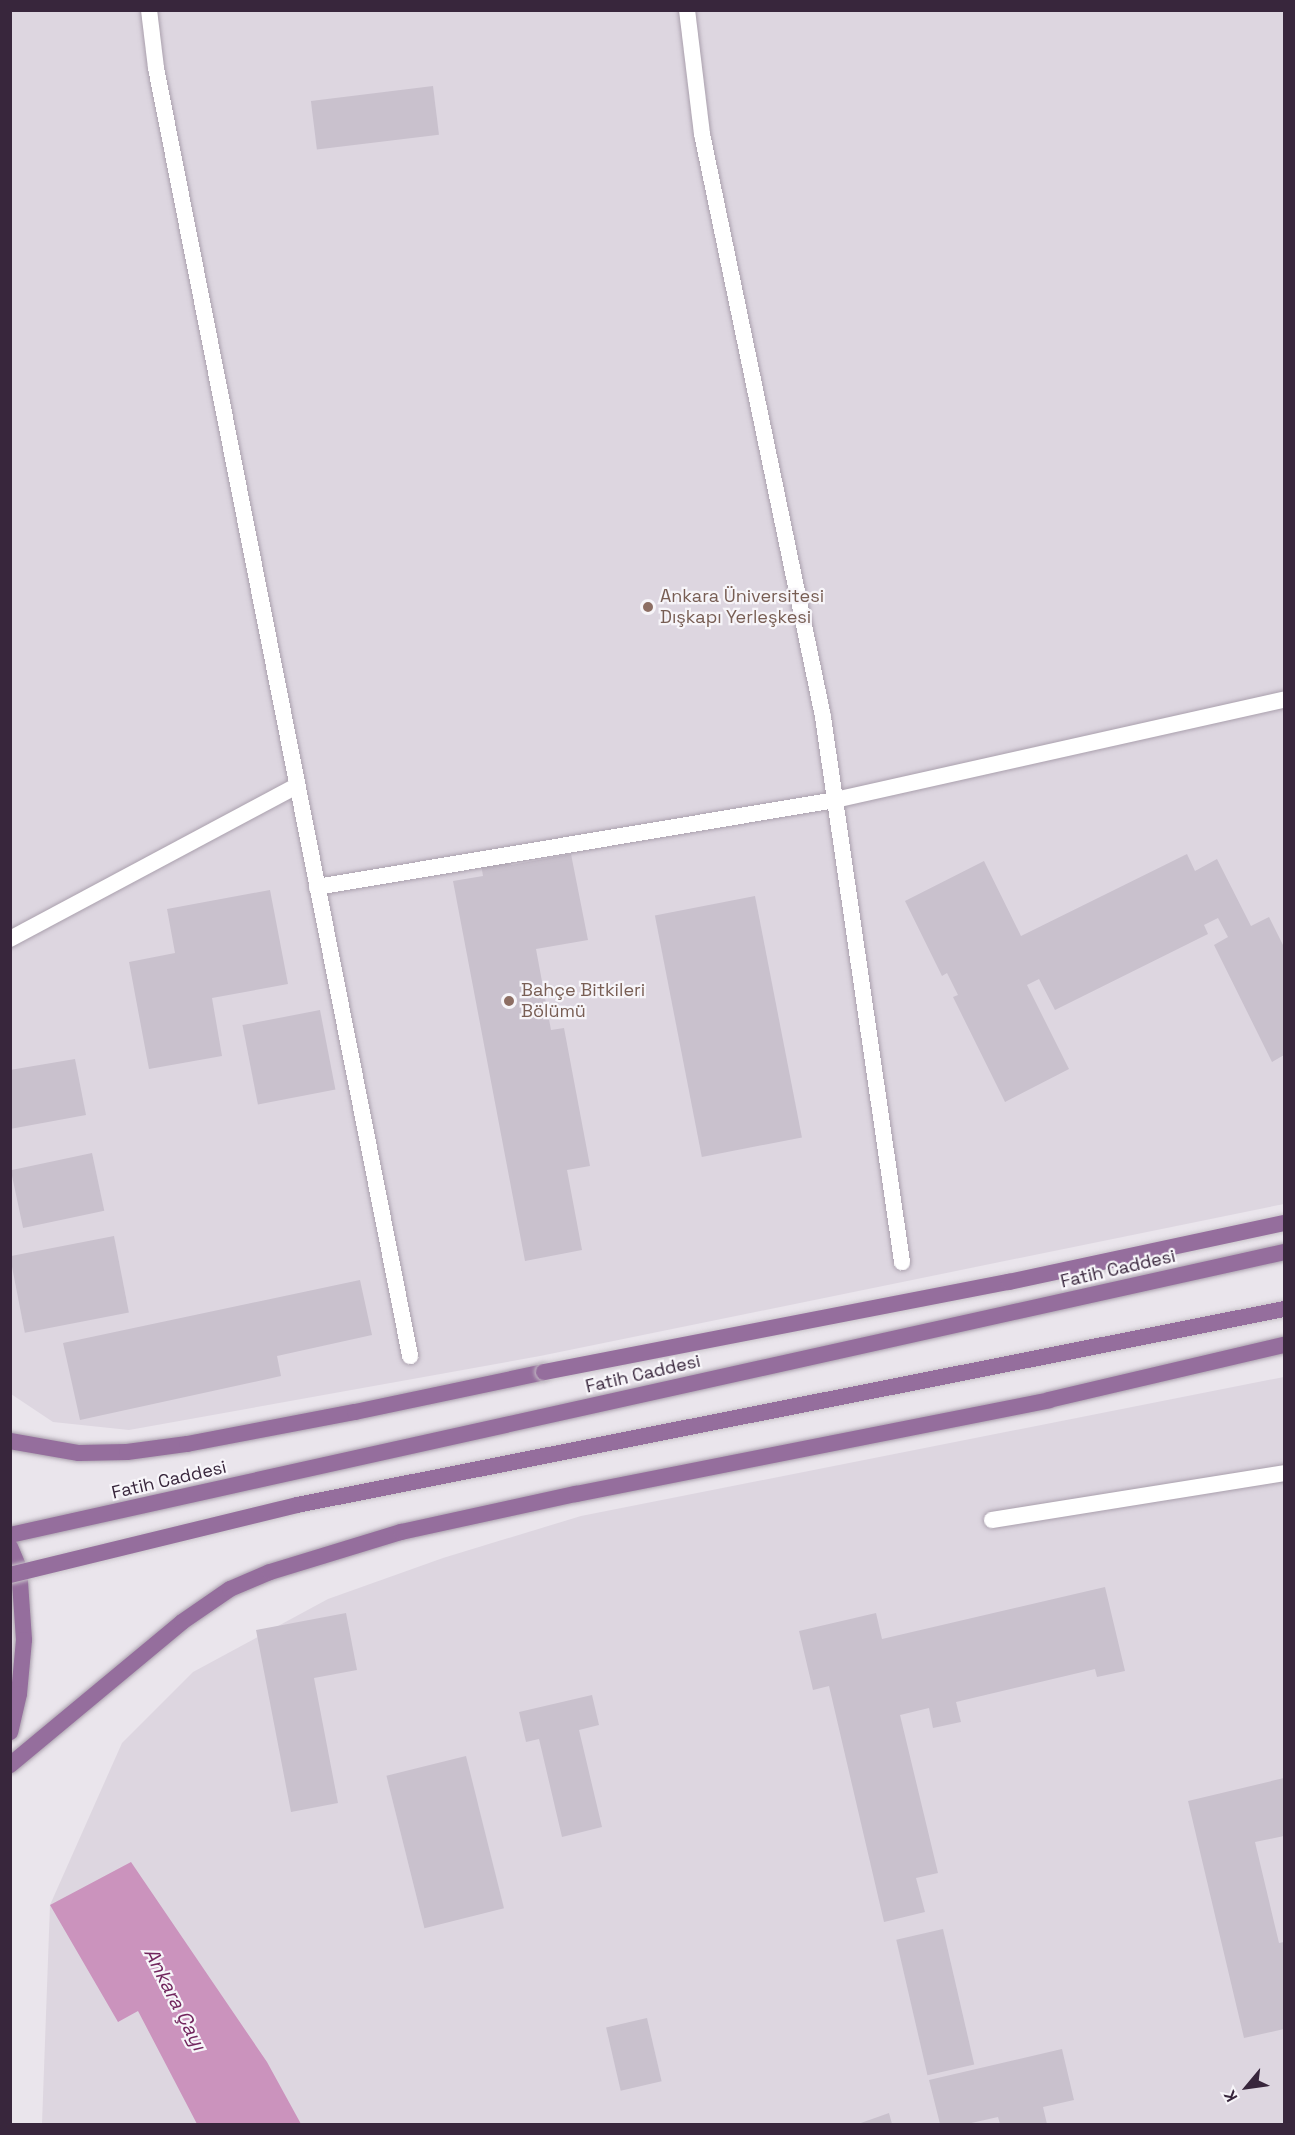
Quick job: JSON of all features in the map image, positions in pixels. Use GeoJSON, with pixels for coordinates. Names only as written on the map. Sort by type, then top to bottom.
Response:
{"type":"FeatureCollection","features":[{"type":"Feature","properties":{"kind":"main road"},"geometry":{"type":"LineString","coordinates":[[10,1441],[79,1453],[127,1452],[187,1444],[1009,1282],[1284,1223]]}},
{"type":"Feature","properties":{"kind":"main road","name":"Fatih Caddesi"},"geometry":{"type":"LineString","coordinates":[[10,1535],[1284,1252]]}},
{"type":"Feature","properties":{"kind":"main road"},"geometry":{"type":"LineString","coordinates":[[10,1575],[297,1505],[1284,1309]]}},
{"type":"Feature","properties":{"kind":"main road"},"geometry":{"type":"LineString","coordinates":[[10,1765],[183,1622],[230,1589],[270,1572],[401,1533],[576,1494],[1048,1400],[1284,1345]]}},
{"type":"Feature","properties":{"kind":"main road"},"geometry":{"type":"LineString","coordinates":[[10,1547],[19,1568],[24,1640],[19,1694],[10,1732]]}},
{"type":"Feature","properties":{"kind":"street"},"geometry":{"type":"LineString","coordinates":[[149,10],[158,80],[410,1356]]}},
{"type":"Feature","properties":{"kind":"street"},"geometry":{"type":"LineString","coordinates":[[687,10],[702,134],[823,717],[902,1262]]}},
{"type":"Feature","properties":{"kind":"street"},"geometry":{"type":"LineString","coordinates":[[317,887],[835,800],[1284,700]]}},
{"type":"Feature","properties":{"kind":"street"},"geometry":{"type":"LineString","coordinates":[[10,939],[297,786]]}},
{"type":"Feature","properties":{"kind":"street"},"geometry":{"type":"LineString","coordinates":[[992,1520],[1284,1473]]}},
{"type":"Feature","properties":{"kind":"shaded area","name":"Ankara Üniversitesi Dışkapı Yerleşkesi"},"geometry":{"type":"Polygon","coordinates":[[[10,11],[1284,11],[1284,1204],[540,1356],[129,1430],[53,1422],[11,1394],[10,11]]]}},
{"type":"Feature","properties":{"kind":"shaded area"},"geometry":{"type":"Polygon","coordinates":[[[1284,1377],[1284,2124],[42,2124],[50,1905],[122,1743],[193,1672],[328,1599],[443,1558],[581,1516],[1284,1377]]]}},
{"type":"Feature","properties":{"kind":"water","name":"Ankara Çayı"},"geometry":{"type":"Polygon","coordinates":[[[131,1862],[267,2062],[301,2124],[197,2124],[138,2011],[118,2022],[50,1905],[131,1862]]]}},
{"type":"Feature","properties":{"kind":"building"},"geometry":{"type":"Polygon","coordinates":[[[433,86],[439,135],[317,150],[311,101],[433,86]]]}},
{"type":"Feature","properties":{"kind":"building"},"geometry":{"type":"Polygon","coordinates":[[[571,854],[588,940],[536,949],[551,1030],[564,1028],[590,1166],[567,1170],[582,1250],[525,1261],[453,881],[483,876],[481,864],[510,859],[511,865],[571,854]]]}},
{"type":"Feature","properties":{"kind":"building"},"geometry":{"type":"Polygon","coordinates":[[[1187,854],[1195,871],[1217,859],[1251,926],[1269,917],[1284,947],[1284,1055],[1272,1062],[1214,945],[1228,937],[1218,918],[1204,925],[1208,934],[1055,1010],[1039,979],[1027,985],[1069,1069],[1005,1102],[953,997],[958,995],[947,973],[942,976],[905,901],[984,861],[1021,936],[1187,854]]]}},
{"type":"Feature","properties":{"kind":"building"},"geometry":{"type":"Polygon","coordinates":[[[270,890],[288,984],[212,998],[222,1056],[149,1069],[129,962],[175,953],[167,909],[270,890]]]}},
{"type":"Feature","properties":{"kind":"building"},"geometry":{"type":"Polygon","coordinates":[[[755,896],[802,1137],[702,1157],[655,915],[755,896]]]}},
{"type":"Feature","properties":{"kind":"building"},"geometry":{"type":"Polygon","coordinates":[[[320,1010],[335,1090],[258,1105],[242,1025],[320,1010]]]}},
{"type":"Feature","properties":{"kind":"building"},"geometry":{"type":"Polygon","coordinates":[[[75,1059],[86,1115],[10,1129],[10,1070],[75,1059]]]}},
{"type":"Feature","properties":{"kind":"building"},"geometry":{"type":"Polygon","coordinates":[[[92,1153],[104,1211],[23,1228],[11,1170],[92,1153]]]}},
{"type":"Feature","properties":{"kind":"building"},"geometry":{"type":"Polygon","coordinates":[[[114,1236],[129,1313],[25,1333],[10,1256],[114,1236]]]}},
{"type":"Feature","properties":{"kind":"building"},"geometry":{"type":"Polygon","coordinates":[[[360,1280],[372,1335],[277,1356],[281,1376],[80,1420],[63,1343],[360,1280]]]}},
{"type":"Feature","properties":{"kind":"building"},"geometry":{"type":"Polygon","coordinates":[[[1105,1587],[1125,1671],[1097,1677],[1095,1669],[956,1702],[961,1722],[933,1728],[929,1708],[900,1715],[938,1873],[916,1878],[925,1912],[884,1922],[829,1686],[813,1690],[799,1631],[876,1613],[882,1639],[1105,1587]]]}},
{"type":"Feature","properties":{"kind":"building"},"geometry":{"type":"Polygon","coordinates":[[[346,1613],[357,1670],[314,1678],[338,1803],[291,1812],[256,1630],[346,1613]]]}},
{"type":"Feature","properties":{"kind":"building"},"geometry":{"type":"Polygon","coordinates":[[[592,1695],[599,1725],[579,1730],[602,1827],[562,1837],[539,1739],[526,1742],[519,1712],[592,1695]]]}},
{"type":"Feature","properties":{"kind":"building"},"geometry":{"type":"Polygon","coordinates":[[[466,1756],[504,1908],[424,1928],[386,1776],[466,1756]]]}},
{"type":"Feature","properties":{"kind":"building"},"geometry":{"type":"Polygon","coordinates":[[[1284,1778],[1284,1836],[1255,1842],[1279,1943],[1284,1942],[1284,2029],[1244,2038],[1188,1801],[1284,1778]]]}},
{"type":"Feature","properties":{"kind":"building"},"geometry":{"type":"Polygon","coordinates":[[[943,1929],[974,2064],[927,2075],[896,1940],[943,1929]]]}},
{"type":"Feature","properties":{"kind":"building"},"geometry":{"type":"Polygon","coordinates":[[[647,2018],[662,2081],[621,2091],[606,2027],[647,2018]]]}},
{"type":"Feature","properties":{"kind":"building"},"geometry":{"type":"Polygon","coordinates":[[[1062,2049],[1074,2100],[1043,2107],[1047,2124],[1000,2124],[998,2117],[967,2124],[940,2124],[929,2080],[1062,2049]]]}},
{"type":"Feature","properties":{"kind":"building"},"geometry":{"type":"Polygon","coordinates":[[[889,2113],[892,2124],[858,2124],[889,2113]]]}},
{"type":"Feature","properties":{"kind":"place","name":"Ankara Üniversitesi Dışkapı Yerleşkesi"},"geometry":{"type":"Point","coordinates":[648,607]}},
{"type":"Feature","properties":{"kind":"place","name":"Bahçe Bitkileri Bölümü"},"geometry":{"type":"Point","coordinates":[509,1001]}}]}
